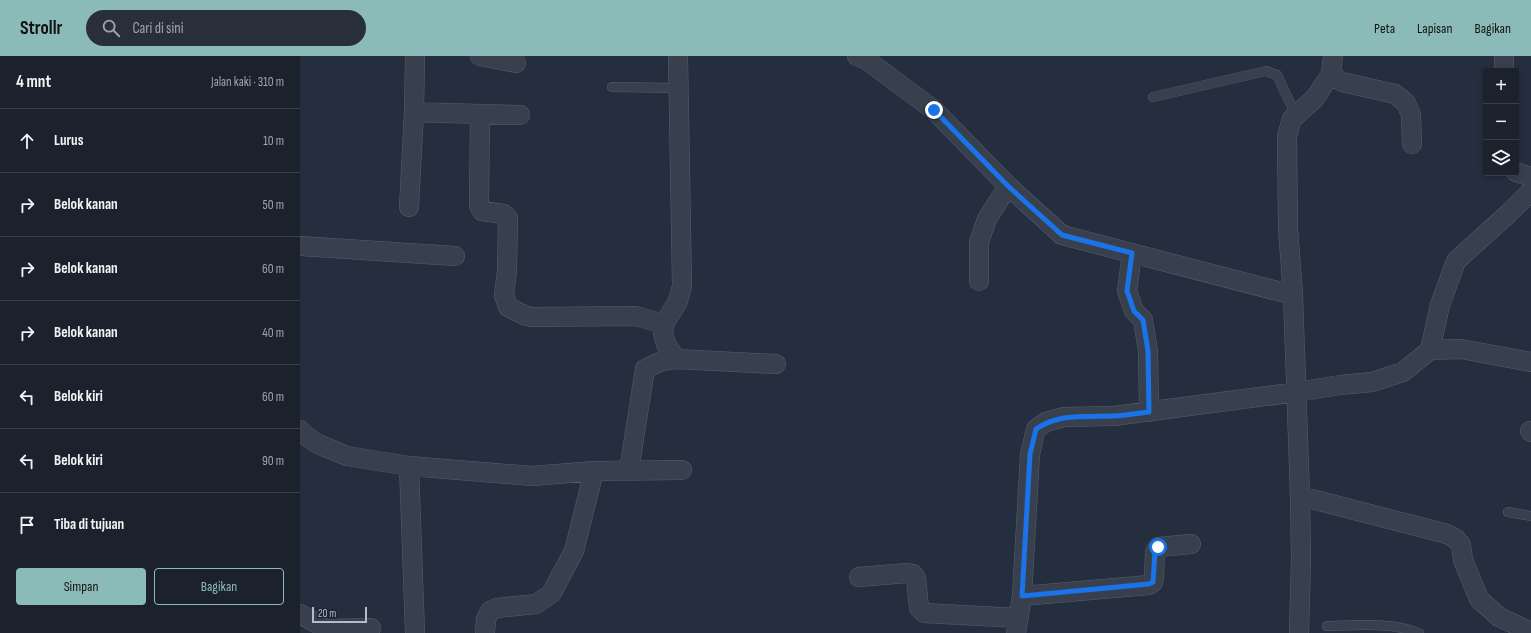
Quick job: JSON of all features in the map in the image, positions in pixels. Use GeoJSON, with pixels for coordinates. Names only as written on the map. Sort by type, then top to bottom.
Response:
{"type":"FeatureCollection","features":[{"type":"Feature","properties":{"kind":"street"},"geometry":{"type":"LineString","coordinates":[[409,207],[414,112],[415,56]]}},
{"type":"Feature","properties":{"kind":"street"},"geometry":{"type":"LineString","coordinates":[[480,56],[516,63]]}},
{"type":"Feature","properties":{"kind":"street"},"geometry":{"type":"LineString","coordinates":[[676,359],[666,344],[663,333],[664,324],[678,301],[682,286],[678,56]]}},
{"type":"Feature","properties":{"kind":"street"},"geometry":{"type":"LineString","coordinates":[[857,56],[868,61],[934,110],[1008,186],[1062,235],[1293,295]]}},
{"type":"Feature","properties":{"kind":"street"},"geometry":{"type":"LineString","coordinates":[[1504,56],[1504,68]]}},
{"type":"Feature","properties":{"kind":"street"},"geometry":{"type":"LineString","coordinates":[[1299,633],[1301,560],[1300,496],[1293,295],[1288,228],[1287,136],[1292,119],[1315,98],[1332,65]]}},
{"type":"Feature","properties":{"kind":"street"},"geometry":{"type":"LineString","coordinates":[[1332,65],[1342,82],[1394,94],[1406,103],[1411,115],[1412,144]]}},
{"type":"Feature","properties":{"kind":"street"},"geometry":{"type":"LineString","coordinates":[[414,112],[520,116]]}},
{"type":"Feature","properties":{"kind":"street"},"geometry":{"type":"LineString","coordinates":[[480,114],[479,205],[482,211],[504,214],[508,218],[507,271],[504,295],[508,306],[524,315],[532,317],[636,316],[664,324]]}},
{"type":"Feature","properties":{"kind":"street"},"geometry":{"type":"LineString","coordinates":[[1519,173],[1531,177]]}},
{"type":"Feature","properties":{"kind":"street"},"geometry":{"type":"LineString","coordinates":[[979,281],[979,242],[987,219],[1008,186]]}},
{"type":"Feature","properties":{"kind":"street"},"geometry":{"type":"LineString","coordinates":[[1430,350],[1440,305],[1456,261],[1531,191]]}},
{"type":"Feature","properties":{"kind":"street"},"geometry":{"type":"LineString","coordinates":[[300,246],[455,256]]}},
{"type":"Feature","properties":{"kind":"street"},"geometry":{"type":"LineString","coordinates":[[1132,253],[1127,291],[1134,311],[1143,320],[1148,351],[1149,412]]}},
{"type":"Feature","properties":{"kind":"street"},"geometry":{"type":"LineString","coordinates":[[859,577],[913,574],[916,578],[919,608],[924,613],[1017,625],[1022,596],[1030,454],[1036,429],[1046,422],[1064,417],[1114,416],[1297,392],[1340,384],[1372,382],[1403,372],[1430,350],[1461,349],[1531,362]]}},
{"type":"Feature","properties":{"kind":"street"},"geometry":{"type":"LineString","coordinates":[[629,470],[646,369],[662,360],[676,359],[776,364]]}},
{"type":"Feature","properties":{"kind":"street"},"geometry":{"type":"LineString","coordinates":[[300,430],[318,444],[347,456],[409,466],[532,476],[594,471],[682,470]]}},
{"type":"Feature","properties":{"kind":"street"},"geometry":{"type":"LineString","coordinates":[[409,466],[415,633]]}},
{"type":"Feature","properties":{"kind":"street"},"geometry":{"type":"LineString","coordinates":[[485,633],[486,619],[490,611],[497,608],[536,604],[551,594],[574,551],[594,471]]}},
{"type":"Feature","properties":{"kind":"street"},"geometry":{"type":"LineString","coordinates":[[1300,496],[1447,534],[1456,539],[1461,545],[1463,560],[1479,599],[1499,617],[1531,632]]}},
{"type":"Feature","properties":{"kind":"street"},"geometry":{"type":"LineString","coordinates":[[1022,596],[1149,584],[1153,582],[1154,578],[1156,550],[1158,547],[1191,544]]}},
{"type":"Feature","properties":{"kind":"street"},"geometry":{"type":"LineString","coordinates":[[300,614],[324,629],[371,628]]}},
{"type":"Feature","properties":{"kind":"lane"},"geometry":{"type":"LineString","coordinates":[[1153,97],[1266,71],[1277,75],[1292,107],[1301,111]]}},
{"type":"Feature","properties":{"kind":"lane"},"geometry":{"type":"LineString","coordinates":[[612,87],[679,88]]}},
{"type":"Feature","properties":{"kind":"lane"},"geometry":{"type":"LineString","coordinates":[[1508,512],[1531,516]]}},
{"type":"Feature","properties":{"kind":"lane"},"geometry":{"type":"LineString","coordinates":[[1327,626],[1393,626],[1419,633]]}},
{"type":"Feature","properties":{"kind":"route"},"geometry":{"type":"LineString","coordinates":[[934,110],[1008,186],[1062,235],[1132,253],[1127,291],[1134,311],[1143,320],[1148,351],[1149,412],[1114,416],[1064,417],[1046,422],[1036,429],[1030,454],[1022,596],[1149,584],[1153,582],[1154,578],[1155,552],[1158,547]]}}]}
